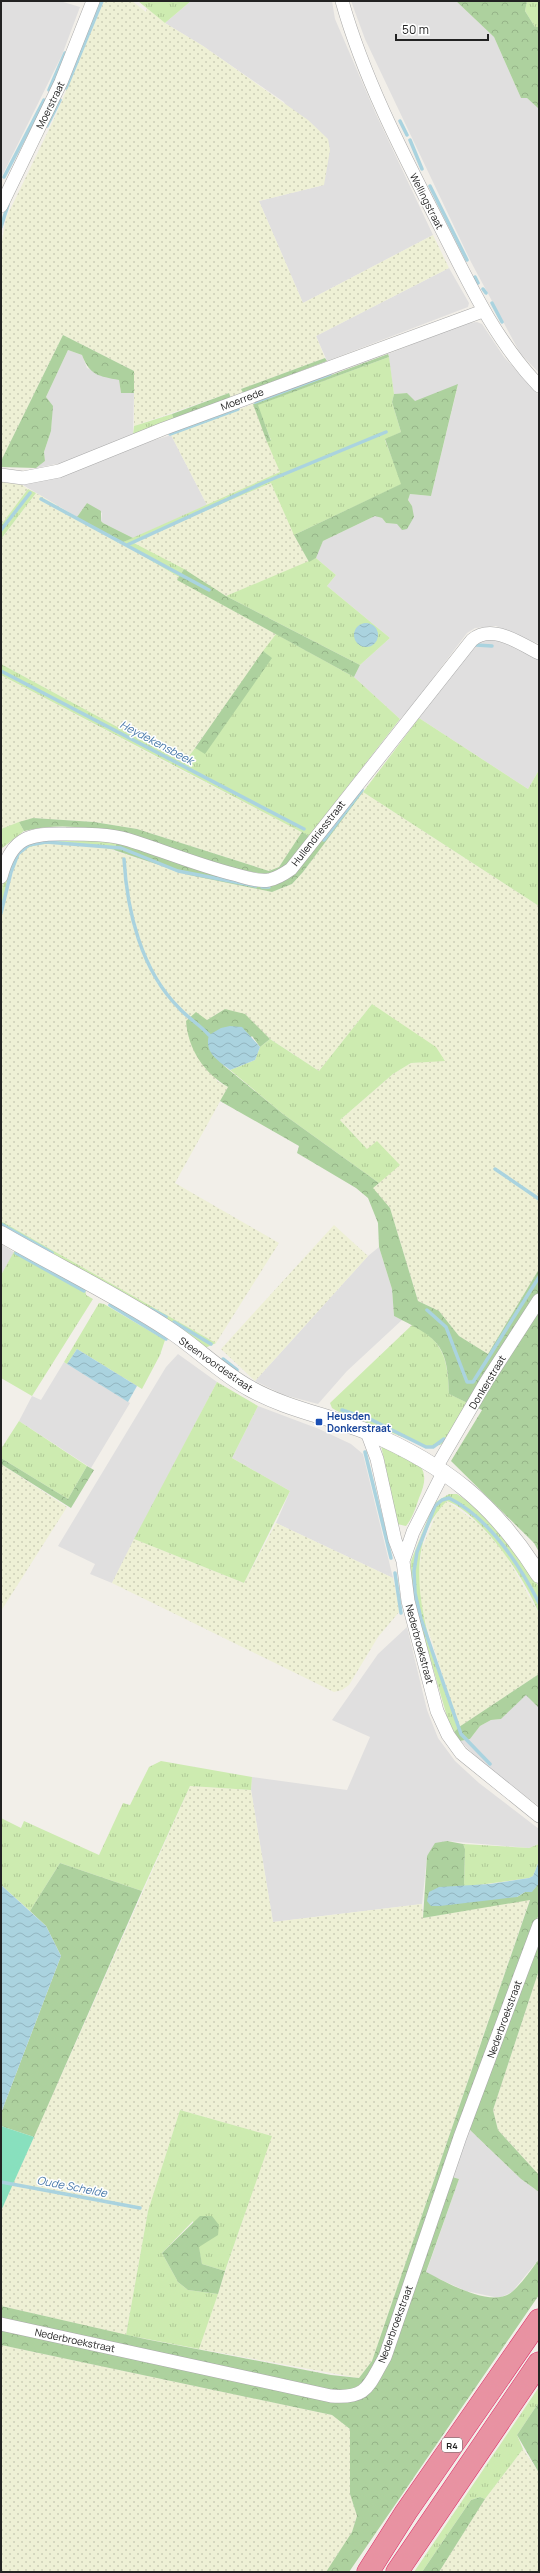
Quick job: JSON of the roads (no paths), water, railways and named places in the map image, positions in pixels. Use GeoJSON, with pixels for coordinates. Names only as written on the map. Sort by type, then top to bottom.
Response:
{"type":"FeatureCollection","features":[{"type":"Feature","properties":{"kind":"highway","name":"R4"},"geometry":{"type":"LineString","coordinates":[[368,2572],[406,2512],[539,2320]]}},
{"type":"Feature","properties":{"kind":"highway","name":"R4"},"geometry":{"type":"LineString","coordinates":[[397,2572],[539,2363]]}},
{"type":"Feature","properties":{"kind":"street","name":"Moerstraat"},"geometry":{"type":"LineString","coordinates":[[1,206],[61,82],[93,1]]}},
{"type":"Feature","properties":{"kind":"street","name":"Wellingstraat"},"geometry":{"type":"LineString","coordinates":[[342,1],[366,67],[402,151],[483,311],[520,364],[539,386]]}},
{"type":"Feature","properties":{"kind":"street","name":"Moerrede"},"geometry":{"type":"LineString","coordinates":[[1,475],[23,478],[59,471],[176,423],[483,311]]}},
{"type":"Feature","properties":{"kind":"street","name":"Hullendriesstraat"},"geometry":{"type":"LineString","coordinates":[[1,877],[6,858],[14,846],[34,835],[84,834],[128,840],[178,858],[253,879],[268,880],[279,877],[291,869],[472,640],[482,634],[493,633],[539,653]]}},
{"type":"Feature","properties":{"kind":"street","name":"Steenvoordestraat"},"geometry":{"type":"LineString","coordinates":[[1,1234],[167,1329],[247,1387],[267,1398],[368,1432],[440,1469],[488,1508],[506,1528],[539,1575]]}},
{"type":"Feature","properties":{"kind":"street","name":"Donkerstraat"},"geometry":{"type":"LineString","coordinates":[[404,1561],[413,1532],[440,1469],[486,1382],[539,1300]]}},
{"type":"Feature","properties":{"kind":"street","name":"Nederbroekstraat"},"geometry":{"type":"LineString","coordinates":[[368,1432],[377,1459],[395,1540],[404,1561],[408,1601],[438,1711],[448,1735],[461,1753],[539,1816]]}},
{"type":"Feature","properties":{"kind":"street","name":"Nederbroekstraat"},"geometry":{"type":"LineString","coordinates":[[1,2324],[331,2396],[349,2398],[366,2391],[385,2357],[460,2137],[539,1925]]}},
{"type":"Feature","properties":{"kind":"water"},"geometry":{"type":"Polygon","coordinates":[[[366,623],[371,624],[377,630],[377,640],[371,646],[366,647],[361,646],[355,640],[354,635],[355,630],[361,624],[366,623]]]}},
{"type":"Feature","properties":{"kind":"water"},"geometry":{"type":"Polygon","coordinates":[[[230,1026],[242,1027],[260,1047],[255,1060],[230,1070],[213,1055],[208,1046],[208,1041],[209,1035],[221,1028],[230,1026]]]}},
{"type":"Feature","properties":{"kind":"water"},"geometry":{"type":"Polygon","coordinates":[[[77,1349],[137,1386],[128,1402],[67,1364],[77,1349]]]}},
{"type":"Feature","properties":{"kind":"water"},"geometry":{"type":"Polygon","coordinates":[[[539,1861],[539,1883],[532,1892],[525,1892],[517,1897],[440,1906],[431,1906],[427,1901],[429,1892],[439,1887],[490,1884],[529,1878],[533,1876],[539,1861]]]}},
{"type":"Feature","properties":{"kind":"water"},"geometry":{"type":"Polygon","coordinates":[[[1,1885],[46,1926],[61,1956],[1,2113],[1,1885]]]}},
{"type":"Feature","properties":{"kind":"waterway"},"geometry":{"type":"LineString","coordinates":[[66,88],[102,1]]}},
{"type":"Feature","properties":{"kind":"waterway"},"geometry":{"type":"LineString","coordinates":[[49,90],[65,53]]}},
{"type":"Feature","properties":{"kind":"waterway"},"geometry":{"type":"LineString","coordinates":[[4,177],[44,100]]}},
{"type":"Feature","properties":{"kind":"waterway"},"geometry":{"type":"LineString","coordinates":[[47,126],[60,100]]}},
{"type":"Feature","properties":{"kind":"waterway"},"geometry":{"type":"LineString","coordinates":[[400,121],[407,135]]}},
{"type":"Feature","properties":{"kind":"waterway"},"geometry":{"type":"LineString","coordinates":[[410,140],[422,169]]}},
{"type":"Feature","properties":{"kind":"waterway"},"geometry":{"type":"LineString","coordinates":[[430,186],[467,260]]}},
{"type":"Feature","properties":{"kind":"waterway"},"geometry":{"type":"LineString","coordinates":[[1,227],[8,205]]}},
{"type":"Feature","properties":{"kind":"waterway"},"geometry":{"type":"LineString","coordinates":[[475,277],[478,283]]}},
{"type":"Feature","properties":{"kind":"waterway"},"geometry":{"type":"LineString","coordinates":[[483,289],[486,293]]}},
{"type":"Feature","properties":{"kind":"waterway"},"geometry":{"type":"LineString","coordinates":[[492,303],[502,322]]}},
{"type":"Feature","properties":{"kind":"waterway"},"geometry":{"type":"LineString","coordinates":[[255,402],[330,374]]}},
{"type":"Feature","properties":{"kind":"waterway"},"geometry":{"type":"LineString","coordinates":[[170,434],[238,409]]}},
{"type":"Feature","properties":{"kind":"waterway"},"geometry":{"type":"LineString","coordinates":[[127,545],[265,482],[386,432]]}},
{"type":"Feature","properties":{"kind":"waterway"},"geometry":{"type":"LineString","coordinates":[[1,530],[30,493]]}},
{"type":"Feature","properties":{"kind":"waterway"},"geometry":{"type":"LineString","coordinates":[[41,499],[209,590]]}},
{"type":"Feature","properties":{"kind":"waterway","name":"Heydekensbeek"},"geometry":{"type":"LineString","coordinates":[[476,645],[492,646]]}},
{"type":"Feature","properties":{"kind":"waterway","name":"Heydekensbeek"},"geometry":{"type":"LineString","coordinates":[[1,671],[304,829]]}},
{"type":"Feature","properties":{"kind":"waterway","name":"Heydekensbeek"},"geometry":{"type":"LineString","coordinates":[[324,840],[362,790]]}},
{"type":"Feature","properties":{"kind":"waterway"},"geometry":{"type":"LineString","coordinates":[[1,913],[11,872],[18,854],[29,845],[46,842],[121,848],[178,871],[256,886]]}},
{"type":"Feature","properties":{"kind":"waterway"},"geometry":{"type":"LineString","coordinates":[[124,859],[133,919],[138,939],[146,958],[166,993],[183,1012],[209,1035]]}},
{"type":"Feature","properties":{"kind":"waterway"},"geometry":{"type":"LineString","coordinates":[[262,887],[269,887]]}},
{"type":"Feature","properties":{"kind":"waterway"},"geometry":{"type":"LineString","coordinates":[[495,1169],[539,1199]]}},
{"type":"Feature","properties":{"kind":"waterway"},"geometry":{"type":"LineString","coordinates":[[1,1224],[52,1253]]}},
{"type":"Feature","properties":{"kind":"waterway"},"geometry":{"type":"LineString","coordinates":[[16,1253],[84,1291]]}},
{"type":"Feature","properties":{"kind":"waterway"},"geometry":{"type":"LineString","coordinates":[[427,1310],[446,1327],[467,1382],[473,1382],[539,1277]]}},
{"type":"Feature","properties":{"kind":"waterway"},"geometry":{"type":"LineString","coordinates":[[110,1305],[166,1339]]}},
{"type":"Feature","properties":{"kind":"waterway"},"geometry":{"type":"LineString","coordinates":[[151,1309],[166,1317]]}},
{"type":"Feature","properties":{"kind":"waterway"},"geometry":{"type":"LineString","coordinates":[[174,1322],[211,1344]]}},
{"type":"Feature","properties":{"kind":"waterway"},"geometry":{"type":"LineString","coordinates":[[223,1359],[237,1370]]}},
{"type":"Feature","properties":{"kind":"waterway"},"geometry":{"type":"LineString","coordinates":[[342,1410],[372,1420],[426,1447],[433,1447],[444,1439]]}},
{"type":"Feature","properties":{"kind":"waterway"},"geometry":{"type":"LineString","coordinates":[[365,1452],[391,1558]]}},
{"type":"Feature","properties":{"kind":"waterway"},"geometry":{"type":"LineString","coordinates":[[490,1764],[461,1734],[421,1619],[415,1593],[414,1571],[417,1552],[435,1506],[442,1500],[449,1498],[477,1517],[502,1543],[522,1573],[539,1603]]}},
{"type":"Feature","properties":{"kind":"waterway"},"geometry":{"type":"LineString","coordinates":[[395,1573],[401,1613]]}},
{"type":"Feature","properties":{"kind":"waterway","name":"Oude Schelde"},"geometry":{"type":"LineString","coordinates":[[1,2182],[140,2208]]}},
{"type":"Feature","properties":{"kind":"place","name":"Heusden Donkerstraat"},"geometry":{"type":"Point","coordinates":[319,1422]}}]}
